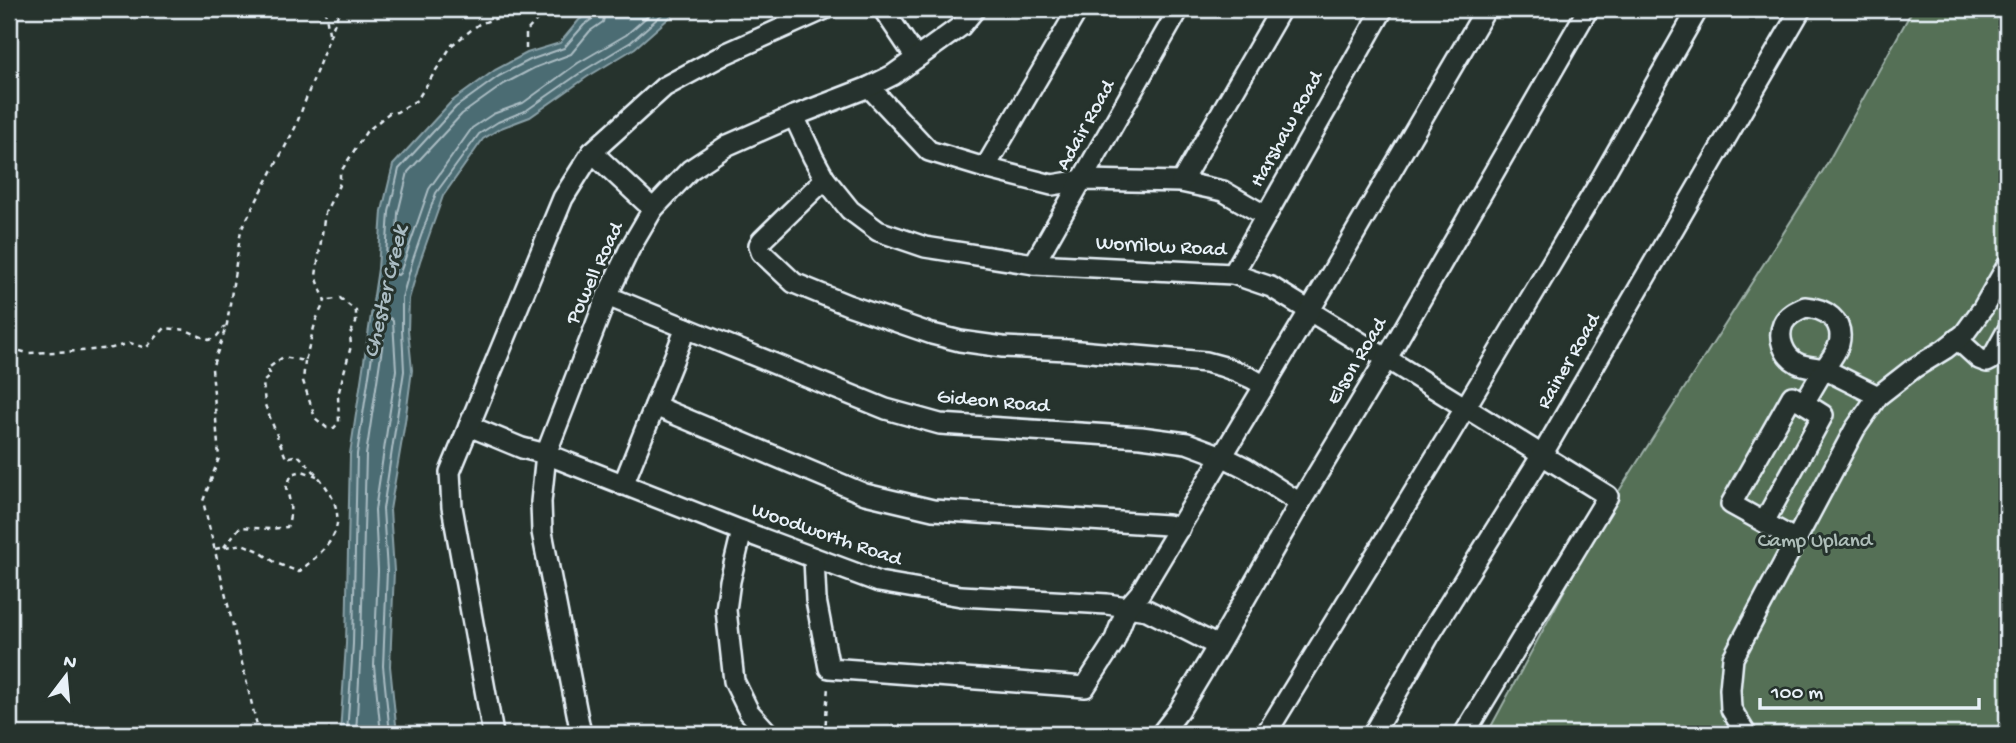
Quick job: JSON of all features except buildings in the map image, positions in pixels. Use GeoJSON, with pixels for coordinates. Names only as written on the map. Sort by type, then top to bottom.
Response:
{"type":"FeatureCollection","features":[{"type":"Feature","properties":{"kind":"street"},"geometry":{"type":"LineString","coordinates":[[493,734],[452,507],[450,472],[562,198],[592,152],[664,87],[727,53],[825,9]]}},
{"type":"Feature","properties":{"kind":"street"},"geometry":{"type":"LineString","coordinates":[[883,9],[916,58]]}},
{"type":"Feature","properties":{"kind":"street","name":"Powell Road"},"geometry":{"type":"LineString","coordinates":[[581,734],[542,532],[541,502],[546,454],[607,296],[629,250],[653,209],[690,170],[728,145],[893,75],[961,26],[975,9]]}},
{"type":"Feature","properties":{"kind":"street"},"geometry":{"type":"LineString","coordinates":[[985,168],[1077,9]]}},
{"type":"Feature","properties":{"kind":"street","name":"Adair Road"},"geometry":{"type":"LineString","coordinates":[[1034,264],[1179,9]]}},
{"type":"Feature","properties":{"kind":"street"},"geometry":{"type":"LineString","coordinates":[[1181,182],[1281,9]]}},
{"type":"Feature","properties":{"kind":"street","name":"Harshaw Road"},"geometry":{"type":"LineString","coordinates":[[1233,274],[1383,9]]}},
{"type":"Feature","properties":{"kind":"street"},"geometry":{"type":"LineString","coordinates":[[814,558],[816,600],[829,668],[1085,687],[1114,642],[1127,608],[1140,593],[1180,528],[1486,9]]}},
{"type":"Feature","properties":{"kind":"street","name":"Elson Road"},"geometry":{"type":"LineString","coordinates":[[1161,734],[1180,711],[1219,646],[1587,9]]}},
{"type":"Feature","properties":{"kind":"street"},"geometry":{"type":"LineString","coordinates":[[1266,734],[1591,197],[1698,9]]}},
{"type":"Feature","properties":{"kind":"street","name":"Rainer Road"},"geometry":{"type":"LineString","coordinates":[[1373,734],[1429,636],[1542,455],[1801,9]]}},
{"type":"Feature","properties":{"kind":"street"},"geometry":{"type":"LineString","coordinates":[[869,87],[929,151],[1052,185],[1083,180],[1181,182],[1223,191],[1266,216]]}},
{"type":"Feature","properties":{"kind":"street","name":"Worrilow Road"},"geometry":{"type":"LineString","coordinates":[[794,116],[825,179],[850,210],[878,231],[925,247],[1034,264],[1233,274],[1271,287],[1608,496],[1464,734]]}},
{"type":"Feature","properties":{"kind":"street"},"geometry":{"type":"LineString","coordinates":[[592,152],[653,209]]}},
{"type":"Feature","properties":{"kind":"street"},"geometry":{"type":"LineString","coordinates":[[825,179],[759,245],[766,259],[794,283],[932,334],[960,341],[1003,347],[1206,362],[1247,374],[1265,386]]}},
{"type":"Feature","properties":{"kind":"street"},"geometry":{"type":"LineString","coordinates":[[1746,734],[1731,709],[1733,658],[1855,429],[1878,396],[1964,334],[2007,267]]}},
{"type":"Feature","properties":{"kind":"street","name":"Gideon Road"},"geometry":{"type":"LineString","coordinates":[[607,296],[886,409],[940,424],[1141,437],[1187,443],[1246,468],[1300,503]]}},
{"type":"Feature","properties":{"kind":"street"},"geometry":{"type":"LineString","coordinates":[[623,485],[686,328]]}},
{"type":"Feature","properties":{"kind":"street"},"geometry":{"type":"LineString","coordinates":[[1957,339],[1979,359],[1987,362],[1991,360],[2007,331]]}},
{"type":"Feature","properties":{"kind":"street"},"geometry":{"type":"LineString","coordinates":[[1804,403],[1824,369],[1878,396]]}},
{"type":"Feature","properties":{"kind":"street"},"geometry":{"type":"LineString","coordinates":[[1764,522],[1823,415],[1792,397],[1731,504],[1796,540]]}},
{"type":"Feature","properties":{"kind":"street"},"geometry":{"type":"LineString","coordinates":[[654,407],[865,494],[933,510],[1180,528]]}},
{"type":"Feature","properties":{"kind":"street","name":"Woodworth Road"},"geometry":{"type":"LineString","coordinates":[[469,426],[879,582],[961,596],[1107,604],[1147,610],[1219,646]]}},
{"type":"Feature","properties":{"kind":"street"},"geometry":{"type":"LineString","coordinates":[[742,531],[726,610],[734,681],[749,712],[769,734]]}},
{"type":"Feature","properties":{"kind":"path"},"geometry":{"type":"LineString","coordinates":[[325,9],[329,35]]}},
{"type":"Feature","properties":{"kind":"path"},"geometry":{"type":"LineString","coordinates":[[259,734],[203,501],[219,458],[212,368],[227,324],[241,230],[295,128],[340,9]]}},
{"type":"Feature","properties":{"kind":"path"},"geometry":{"type":"LineString","coordinates":[[324,301],[340,298],[356,311],[356,323],[350,334],[351,346],[338,395],[339,422],[334,428],[327,428],[314,418],[303,381],[305,361],[324,301],[316,276],[325,213],[340,183],[340,173],[366,132],[389,113],[397,112],[417,100],[452,45],[479,24],[506,15],[512,18],[563,9]]}},
{"type":"Feature","properties":{"kind":"path"},"geometry":{"type":"LineString","coordinates":[[526,49],[526,32],[542,14]]}},
{"type":"Feature","properties":{"kind":"path"},"geometry":{"type":"LineString","coordinates":[[9,335],[18,350],[27,353],[112,348],[130,343],[146,348],[165,328],[186,330],[209,340],[227,324]]}},
{"type":"Feature","properties":{"kind":"path"},"geometry":{"type":"LineString","coordinates":[[215,549],[242,544],[299,572],[326,547],[334,534],[338,518],[334,502],[320,477],[298,455],[286,458],[265,405],[263,382],[271,375],[267,369],[283,357],[305,361]]}},
{"type":"Feature","properties":{"kind":"path"},"geometry":{"type":"LineString","coordinates":[[224,547],[240,527],[287,527],[290,499],[286,488],[292,474],[302,471],[320,477]]}},
{"type":"Feature","properties":{"kind":"path"},"geometry":{"type":"LineString","coordinates":[[825,734],[829,668]]}},
{"type":"Feature","properties":{"kind":"green space","name":"Camp Upland"},"geometry":{"type":"Polygon","coordinates":[[[1913,9],[2007,9],[2007,734],[1487,734],[1612,502],[1824,169],[1913,9]]]}},
{"type":"Feature","properties":{"kind":"water","name":"Chester Creek"},"geometry":{"type":"Polygon","coordinates":[[[594,9],[677,9],[635,48],[587,77],[530,117],[501,128],[483,139],[443,196],[409,299],[408,330],[412,370],[390,510],[394,571],[390,666],[397,734],[340,734],[346,644],[350,454],[378,269],[382,211],[393,165],[451,102],[495,70],[527,53],[560,43],[579,20],[594,9]]]}}]}
